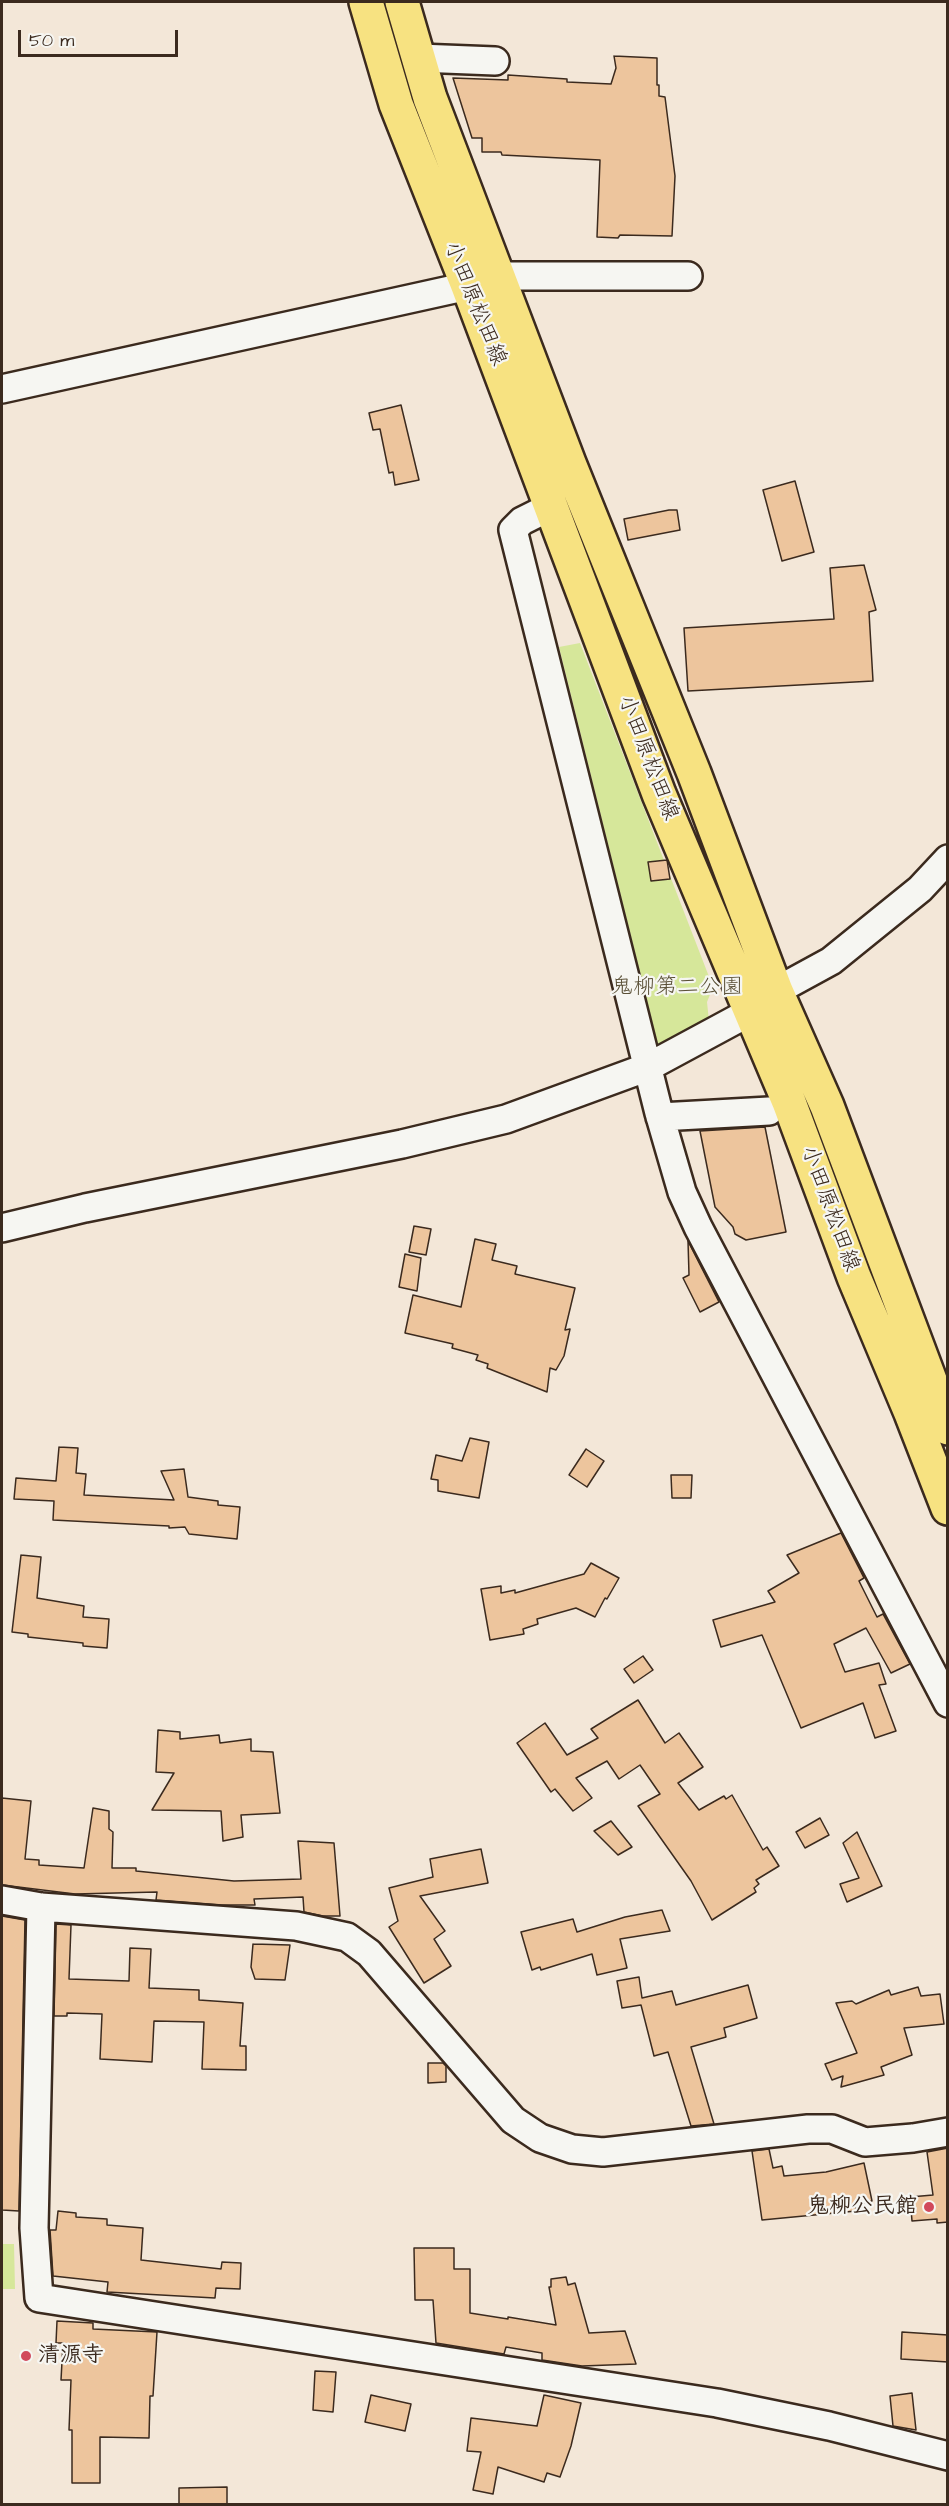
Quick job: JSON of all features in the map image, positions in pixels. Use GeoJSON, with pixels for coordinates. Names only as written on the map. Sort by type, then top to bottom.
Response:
{"type":"FeatureCollection","features":[{"type":"Feature","properties":{"kind":"main road","name":"小田原松田線"},"geometry":{"type":"LineString","coordinates":[[366,2],[396,104],[552,506],[659,794],[789,1102],[854,1277],[948,1508]]}},
{"type":"Feature","properties":{"kind":"main road","name":"小田原松田線"},"geometry":{"type":"LineString","coordinates":[[402,2],[430,98],[569,463],[694,773],[776,991],[826,1106],[948,1428]]}},
{"type":"Feature","properties":{"kind":"street"},"geometry":{"type":"LineString","coordinates":[[419,58],[495,61]]}},
{"type":"Feature","properties":{"kind":"street"},"geometry":{"type":"LineString","coordinates":[[2,389],[468,286],[499,276],[688,276]]}},
{"type":"Feature","properties":{"kind":"street"},"geometry":{"type":"LineString","coordinates":[[552,506],[522,521],[513,530],[660,1117],[682,1192],[698,1227],[948,1704]]}},
{"type":"Feature","properties":{"kind":"street"},"geometry":{"type":"LineString","coordinates":[[2,1228],[85,1208],[402,1144],[506,1119],[648,1067],[750,1012],[776,991],[831,961],[920,889],[948,860]]}},
{"type":"Feature","properties":{"kind":"street"},"geometry":{"type":"LineString","coordinates":[[660,1117],[769,1112]]}},
{"type":"Feature","properties":{"kind":"street"},"geometry":{"type":"LineString","coordinates":[[2,1900],[41,1907],[296,1926],[347,1937],[369,1953],[513,2120],[540,2138],[572,2149],[603,2152],[808,2129],[832,2129],[865,2142],[948,2132]]}},
{"type":"Feature","properties":{"kind":"street"},"geometry":{"type":"LineString","coordinates":[[41,1907],[33,2229],[39,2298],[717,2403],[829,2426],[948,2456]]}},
{"type":"Feature","properties":{"kind":"green space","name":"鬼柳第二公園"},"geometry":{"type":"Polygon","coordinates":[[[580,643],[713,987],[707,1002],[709,1021],[658,1045],[559,647],[580,643]]]}},
{"type":"Feature","properties":{"kind":"green space"},"geometry":{"type":"Polygon","coordinates":[[[2,2244],[14,2244],[15,2289],[2,2289],[2,2244]]]}},
{"type":"Feature","properties":{"kind":"building"},"geometry":{"type":"Polygon","coordinates":[[[614,56],[657,58],[657,85],[659,85],[659,96],[665,97],[675,176],[672,236],[597,237],[600,160],[482,152],[482,138],[472,138],[453,78],[508,80],[508,75],[567,79],[567,82],[611,84],[616,68],[614,56]]]}},
{"type":"Feature","properties":{"kind":"building"},"geometry":{"type":"Polygon","coordinates":[[[401,405],[419,480],[395,485],[393,472],[389,473],[380,429],[373,430],[369,413],[401,405]]]}},
{"type":"Feature","properties":{"kind":"building"},"geometry":{"type":"Polygon","coordinates":[[[795,481],[814,552],[782,561],[763,490],[795,481]]]}},
{"type":"Feature","properties":{"kind":"building"},"geometry":{"type":"Polygon","coordinates":[[[677,510],[680,530],[628,540],[624,519],[677,510]]]}},
{"type":"Feature","properties":{"kind":"building"},"geometry":{"type":"Polygon","coordinates":[[[864,565],[876,610],[869,612],[873,681],[688,691],[684,628],[834,619],[830,568],[864,565]]]}},
{"type":"Feature","properties":{"kind":"building"},"geometry":{"type":"Polygon","coordinates":[[[667,860],[670,879],[651,881],[648,862],[667,860]]]}},
{"type":"Feature","properties":{"kind":"building"},"geometry":{"type":"Polygon","coordinates":[[[765,1127],[786,1232],[746,1240],[735,1234],[733,1227],[715,1207],[700,1131],[765,1127]]]}},
{"type":"Feature","properties":{"kind":"building"},"geometry":{"type":"Polygon","coordinates":[[[414,1226],[431,1229],[426,1255],[409,1252],[414,1226]]]}},
{"type":"Feature","properties":{"kind":"building"},"geometry":{"type":"Polygon","coordinates":[[[475,1239],[496,1244],[492,1260],[517,1266],[515,1274],[575,1288],[565,1330],[570,1329],[564,1356],[556,1370],[550,1368],[547,1392],[487,1368],[488,1364],[476,1360],[478,1355],[452,1348],[453,1344],[405,1333],[413,1295],[461,1307],[475,1239]]]}},
{"type":"Feature","properties":{"kind":"building"},"geometry":{"type":"Polygon","coordinates":[[[688,1241],[719,1302],[700,1312],[683,1278],[689,1275],[688,1241]]]}},
{"type":"Feature","properties":{"kind":"building"},"geometry":{"type":"Polygon","coordinates":[[[405,1254],[421,1258],[417,1291],[399,1287],[405,1254]]]}},
{"type":"Feature","properties":{"kind":"building"},"geometry":{"type":"Polygon","coordinates":[[[470,1438],[489,1442],[479,1498],[438,1491],[438,1480],[431,1479],[436,1455],[462,1461],[470,1438]]]}},
{"type":"Feature","properties":{"kind":"building"},"geometry":{"type":"Polygon","coordinates":[[[59,1447],[78,1448],[76,1473],[86,1474],[84,1495],[174,1500],[161,1471],[184,1469],[188,1497],[218,1501],[218,1505],[240,1507],[237,1539],[189,1534],[185,1527],[169,1528],[169,1526],[53,1520],[54,1501],[14,1499],[16,1478],[56,1481],[59,1447]]]}},
{"type":"Feature","properties":{"kind":"building"},"geometry":{"type":"Polygon","coordinates":[[[586,1449],[604,1461],[587,1487],[569,1475],[586,1449]]]}},
{"type":"Feature","properties":{"kind":"building"},"geometry":{"type":"Polygon","coordinates":[[[671,1475],[692,1475],[691,1498],[672,1498],[671,1475]]]}},
{"type":"Feature","properties":{"kind":"building"},"geometry":{"type":"Polygon","coordinates":[[[841,1533],[864,1578],[859,1581],[877,1617],[883,1614],[910,1664],[891,1673],[866,1628],[834,1644],[845,1672],[879,1663],[886,1684],[879,1685],[896,1731],[875,1738],[863,1703],[801,1728],[762,1635],[721,1647],[713,1620],[775,1602],[768,1591],[799,1573],[787,1555],[841,1533]]]}},
{"type":"Feature","properties":{"kind":"building"},"geometry":{"type":"Polygon","coordinates":[[[21,1555],[41,1557],[37,1598],[84,1606],[83,1617],[109,1619],[107,1648],[28,1637],[28,1634],[12,1632],[21,1555]]]}},
{"type":"Feature","properties":{"kind":"building"},"geometry":{"type":"Polygon","coordinates":[[[591,1563],[619,1578],[595,1617],[576,1608],[537,1619],[538,1624],[523,1629],[524,1634],[490,1640],[481,1589],[501,1586],[501,1593],[515,1590],[515,1593],[584,1574],[591,1563]]]}},
{"type":"Feature","properties":{"kind":"building"},"geometry":{"type":"Polygon","coordinates":[[[643,1656],[653,1670],[634,1683],[624,1669],[643,1656]]]}},
{"type":"Feature","properties":{"kind":"building"},"geometry":{"type":"Polygon","coordinates":[[[638,1700],[665,1743],[679,1733],[703,1767],[678,1783],[699,1810],[724,1796],[726,1799],[732,1795],[763,1850],[767,1847],[779,1866],[756,1880],[759,1884],[754,1888],[756,1892],[712,1920],[691,1881],[638,1806],[660,1794],[640,1765],[619,1779],[607,1761],[576,1778],[592,1798],[573,1811],[555,1789],[551,1792],[517,1743],[545,1723],[567,1755],[598,1738],[591,1729],[638,1700]]]}},
{"type":"Feature","properties":{"kind":"building"},"geometry":{"type":"Polygon","coordinates":[[[158,1730],[180,1732],[180,1739],[219,1735],[220,1743],[251,1739],[251,1751],[273,1752],[280,1813],[241,1815],[243,1837],[223,1841],[221,1811],[152,1810],[174,1773],[156,1772],[158,1730]]]}},
{"type":"Feature","properties":{"kind":"building"},"geometry":{"type":"Polygon","coordinates":[[[2,1798],[31,1801],[25,1859],[39,1860],[39,1865],[84,1868],[93,1808],[109,1811],[109,1829],[113,1832],[112,1868],[136,1868],[136,1871],[234,1881],[301,1879],[298,1841],[334,1843],[340,1916],[323,1916],[304,1912],[303,1897],[254,1899],[255,1905],[222,1905],[156,1900],[157,1892],[75,1894],[2,1885],[2,1798]]]}},
{"type":"Feature","properties":{"kind":"building"},"geometry":{"type":"Polygon","coordinates":[[[820,1818],[829,1835],[805,1848],[796,1832],[820,1818]]]}},
{"type":"Feature","properties":{"kind":"building"},"geometry":{"type":"Polygon","coordinates":[[[611,1821],[632,1847],[618,1855],[594,1831],[611,1821]]]}},
{"type":"Feature","properties":{"kind":"building"},"geometry":{"type":"Polygon","coordinates":[[[857,1832],[882,1886],[847,1902],[840,1884],[859,1878],[843,1843],[857,1832]]]}},
{"type":"Feature","properties":{"kind":"building"},"geometry":{"type":"Polygon","coordinates":[[[481,1849],[488,1883],[420,1896],[445,1931],[434,1939],[451,1966],[424,1983],[389,1927],[398,1921],[389,1888],[433,1877],[430,1859],[481,1849]]]}},
{"type":"Feature","properties":{"kind":"building"},"geometry":{"type":"Polygon","coordinates":[[[662,1910],[670,1931],[620,1939],[627,1968],[597,1975],[592,1954],[541,1970],[540,1967],[532,1970],[521,1932],[573,1919],[577,1932],[625,1917],[662,1910]]]}},
{"type":"Feature","properties":{"kind":"building"},"geometry":{"type":"Polygon","coordinates":[[[2,1916],[25,1920],[19,2211],[2,2210],[2,1916]]]}},
{"type":"Feature","properties":{"kind":"building"},"geometry":{"type":"Polygon","coordinates":[[[56,1924],[71,1925],[69,1979],[129,1981],[130,1948],[151,1949],[149,1988],[199,1990],[199,2000],[243,2003],[240,2046],[246,2046],[246,2070],[202,2069],[204,2022],[154,2021],[152,2062],[100,2059],[102,2014],[67,2013],[67,2016],[54,2016],[56,1924]]]}},
{"type":"Feature","properties":{"kind":"building"},"geometry":{"type":"Polygon","coordinates":[[[253,1944],[290,1945],[285,1980],[255,1979],[251,1967],[253,1944]]]}},
{"type":"Feature","properties":{"kind":"building"},"geometry":{"type":"Polygon","coordinates":[[[639,1977],[642,1998],[672,1991],[676,2005],[748,1985],[757,2018],[724,2028],[726,2037],[691,2047],[714,2124],[691,2126],[668,2052],[654,2056],[641,2005],[622,2008],[617,1981],[639,1977]]]}},
{"type":"Feature","properties":{"kind":"building"},"geometry":{"type":"Polygon","coordinates":[[[918,1987],[921,1996],[940,1994],[944,2024],[904,2028],[912,2055],[881,2067],[884,2075],[841,2087],[843,2076],[832,2080],[825,2064],[857,2053],[836,2003],[852,2001],[856,2004],[889,1990],[891,1995],[918,1987]]]}},
{"type":"Feature","properties":{"kind":"building"},"geometry":{"type":"Polygon","coordinates":[[[428,2063],[443,2063],[446,2066],[446,2082],[428,2083],[428,2063]]]}},
{"type":"Feature","properties":{"kind":"building"},"geometry":{"type":"Polygon","coordinates":[[[948,2148],[948,2222],[937,2223],[937,2219],[912,2221],[910,2197],[933,2195],[927,2152],[948,2148]]]}},
{"type":"Feature","properties":{"kind":"building"},"geometry":{"type":"Polygon","coordinates":[[[769,2149],[773,2168],[782,2166],[784,2176],[826,2172],[864,2163],[872,2201],[856,2205],[856,2211],[762,2220],[752,2151],[769,2149]]]}},
{"type":"Feature","properties":{"kind":"building"},"geometry":{"type":"Polygon","coordinates":[[[58,2211],[76,2213],[76,2217],[107,2219],[107,2225],[143,2228],[141,2260],[221,2269],[222,2262],[241,2263],[240,2289],[216,2288],[215,2298],[107,2292],[108,2282],[53,2276],[50,2230],[56,2230],[58,2211]]]}},
{"type":"Feature","properties":{"kind":"building"},"geometry":{"type":"Polygon","coordinates":[[[414,2248],[454,2248],[454,2269],[470,2269],[470,2313],[556,2325],[549,2287],[551,2287],[551,2279],[566,2277],[568,2285],[575,2283],[589,2333],[625,2331],[636,2364],[582,2366],[542,2360],[542,2353],[506,2347],[504,2354],[436,2343],[433,2300],[415,2300],[414,2248]]]}},
{"type":"Feature","properties":{"kind":"building"},"geometry":{"type":"Polygon","coordinates":[[[57,2321],[93,2323],[93,2329],[157,2332],[153,2396],[150,2396],[149,2438],[100,2437],[100,2483],[72,2483],[72,2430],[69,2430],[71,2380],[61,2380],[63,2343],[56,2343],[57,2321]]]}},
{"type":"Feature","properties":{"kind":"building"},"geometry":{"type":"Polygon","coordinates":[[[902,2332],[948,2335],[948,2362],[901,2359],[902,2332]]]}},
{"type":"Feature","properties":{"kind":"building"},"geometry":{"type":"Polygon","coordinates":[[[315,2371],[336,2372],[333,2412],[313,2410],[315,2371]]]}},
{"type":"Feature","properties":{"kind":"building"},"geometry":{"type":"Polygon","coordinates":[[[912,2393],[916,2430],[893,2426],[890,2396],[912,2393]]]}},
{"type":"Feature","properties":{"kind":"building"},"geometry":{"type":"Polygon","coordinates":[[[371,2395],[411,2404],[405,2431],[365,2422],[371,2395]]]}},
{"type":"Feature","properties":{"kind":"building"},"geometry":{"type":"Polygon","coordinates":[[[544,2395],[581,2403],[571,2446],[560,2477],[547,2473],[544,2482],[498,2467],[493,2494],[473,2490],[481,2452],[467,2451],[471,2418],[537,2426],[544,2395]]]}},
{"type":"Feature","properties":{"kind":"building"},"geometry":{"type":"Polygon","coordinates":[[[227,2487],[227,2505],[179,2505],[179,2488],[227,2487]]]}},
{"type":"Feature","properties":{"kind":"place","name":"鬼柳公民館"},"geometry":{"type":"Point","coordinates":[929,2207]}},
{"type":"Feature","properties":{"kind":"place","name":"清源寺"},"geometry":{"type":"Point","coordinates":[26,2356]}}]}
